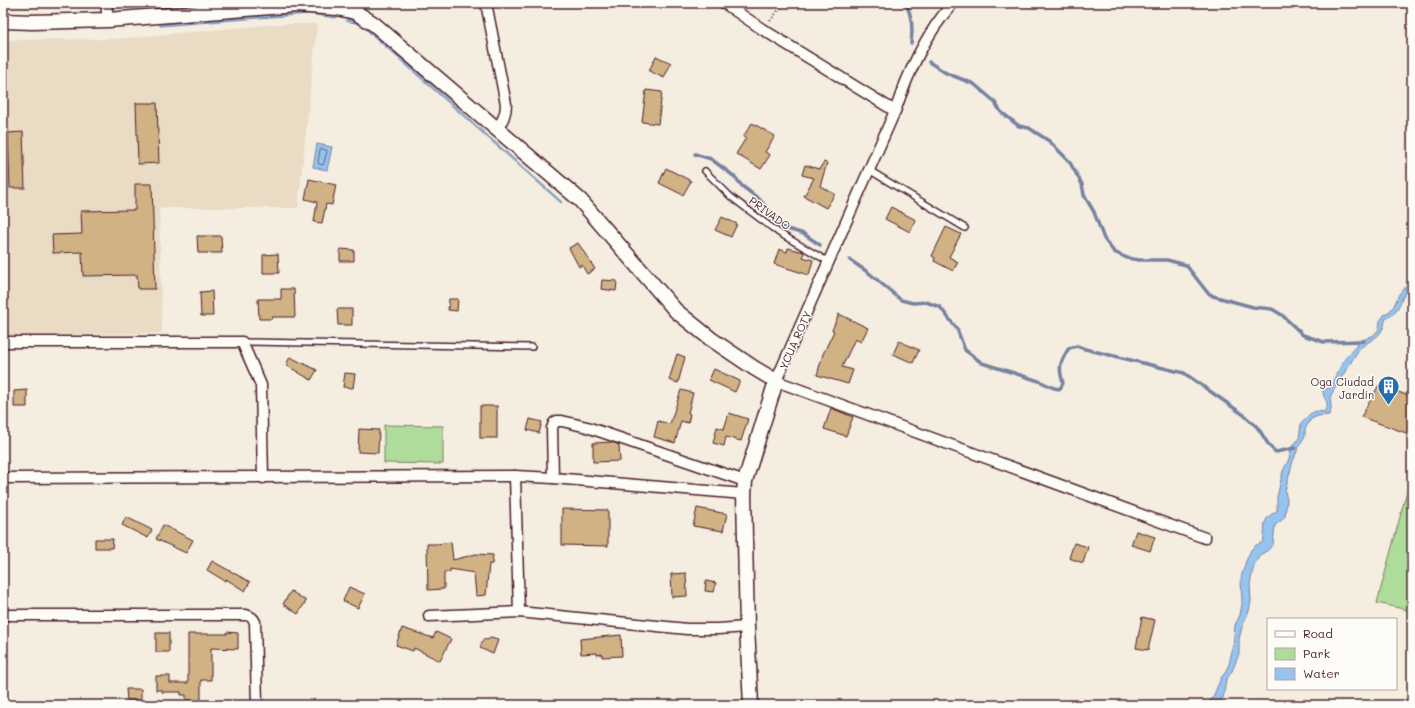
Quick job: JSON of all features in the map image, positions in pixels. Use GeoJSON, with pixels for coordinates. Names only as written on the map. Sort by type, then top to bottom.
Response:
{"type":"FeatureCollection","features":[{"type":"Feature","properties":{"kind":"street"},"geometry":{"type":"LineString","coordinates":[[106,3],[108,20]]}},
{"type":"Feature","properties":{"kind":"street"},"geometry":{"type":"LineString","coordinates":[[486,3],[506,104],[504,120],[498,129]]}},
{"type":"Feature","properties":{"kind":"street"},"geometry":{"type":"LineString","coordinates":[[724,3],[762,29],[895,111]]}},
{"type":"Feature","properties":{"kind":"street","name":"YCUA ROTY"},"geometry":{"type":"LineString","coordinates":[[751,705],[747,627],[745,488],[776,381],[895,111],[908,74],[923,44],[953,3]]}},
{"type":"Feature","properties":{"kind":"street"},"geometry":{"type":"LineString","coordinates":[[3,21],[32,22],[108,20],[273,4],[337,8],[355,12],[366,18],[580,200],[676,311],[711,339],[754,368],[776,381],[1205,538]]}},
{"type":"Feature","properties":{"kind":"street"},"geometry":{"type":"LineString","coordinates":[[3,342],[242,342],[261,385],[263,478]]}},
{"type":"Feature","properties":{"kind":"street"},"geometry":{"type":"LineString","coordinates":[[553,478],[552,428],[554,423],[557,421],[562,421],[588,427],[745,488]]}},
{"type":"Feature","properties":{"kind":"street"},"geometry":{"type":"LineString","coordinates":[[515,476],[519,612]]}},
{"type":"Feature","properties":{"kind":"street"},"geometry":{"type":"LineString","coordinates":[[3,478],[515,476],[745,488]]}},
{"type":"Feature","properties":{"kind":"street"},"geometry":{"type":"LineString","coordinates":[[429,616],[519,612],[687,628],[718,629],[747,627]]}},
{"type":"Feature","properties":{"kind":"street"},"geometry":{"type":"LineString","coordinates":[[3,615],[250,616],[254,618],[256,622],[257,705]]}},
{"type":"Feature","properties":{"kind":"lane"},"geometry":{"type":"LineString","coordinates":[[869,170],[965,228]]}},
{"type":"Feature","properties":{"kind":"lane","name":"PRIVADO"},"geometry":{"type":"LineString","coordinates":[[705,171],[731,197],[779,233],[829,262]]}},
{"type":"Feature","properties":{"kind":"lane"},"geometry":{"type":"LineString","coordinates":[[242,342],[532,347]]}},
{"type":"Feature","properties":{"kind":"path"},"geometry":{"type":"LineString","coordinates":[[762,29],[784,3]]}},
{"type":"Feature","properties":{"kind":"shaded area"},"geometry":{"type":"Polygon","coordinates":[[[279,24],[317,24],[298,208],[159,208],[162,333],[6,336],[6,40],[114,39],[279,24]]]}},
{"type":"Feature","properties":{"kind":"green space"},"geometry":{"type":"Polygon","coordinates":[[[384,425],[443,426],[443,464],[384,463],[384,425]]]}},
{"type":"Feature","properties":{"kind":"green space"},"geometry":{"type":"Polygon","coordinates":[[[1409,483],[1412,483],[1412,611],[1377,603],[1409,483]]]}},
{"type":"Feature","properties":{"kind":"water"},"geometry":{"type":"Polygon","coordinates":[[[309,12],[336,16],[336,18],[309,14],[160,26],[160,24],[309,12]]]}},
{"type":"Feature","properties":{"kind":"water"},"geometry":{"type":"Polygon","coordinates":[[[347,19],[360,23],[373,33],[562,202],[561,203],[360,24],[346,21],[347,19]]]}},
{"type":"Feature","properties":{"kind":"water"},"geometry":{"type":"Polygon","coordinates":[[[317,144],[332,147],[327,170],[313,167],[317,144]]]}},
{"type":"Feature","properties":{"kind":"water"},"geometry":{"type":"Polygon","coordinates":[[[1412,280],[1412,289],[1405,295],[1396,311],[1386,318],[1384,327],[1380,333],[1359,349],[1332,393],[1331,410],[1329,415],[1318,416],[1311,419],[1305,429],[1305,436],[1293,461],[1285,491],[1287,500],[1285,516],[1275,525],[1273,544],[1268,550],[1260,555],[1254,565],[1250,584],[1251,601],[1239,639],[1239,654],[1232,671],[1226,680],[1223,698],[1217,705],[1207,705],[1213,697],[1229,664],[1233,647],[1235,625],[1240,615],[1242,604],[1241,578],[1246,561],[1251,550],[1263,542],[1266,521],[1271,514],[1277,511],[1277,497],[1283,471],[1289,459],[1292,446],[1299,439],[1301,424],[1310,414],[1316,411],[1324,412],[1327,403],[1323,390],[1329,388],[1344,360],[1356,346],[1363,340],[1374,335],[1379,329],[1380,321],[1384,315],[1394,306],[1399,294],[1412,280]]]}},
{"type":"Feature","properties":{"kind":"building"},"geometry":{"type":"Polygon","coordinates":[[[656,56],[671,63],[664,78],[649,71],[656,56]]]}},
{"type":"Feature","properties":{"kind":"building"},"geometry":{"type":"Polygon","coordinates":[[[646,90],[662,92],[658,124],[642,122],[646,90]]]}},
{"type":"Feature","properties":{"kind":"building"},"geometry":{"type":"Polygon","coordinates":[[[136,103],[157,103],[159,163],[138,164],[136,103]]]}},
{"type":"Feature","properties":{"kind":"building"},"geometry":{"type":"Polygon","coordinates":[[[752,123],[775,136],[765,152],[770,155],[761,169],[736,154],[746,138],[743,137],[752,123]]]}},
{"type":"Feature","properties":{"kind":"building"},"geometry":{"type":"Polygon","coordinates":[[[23,132],[25,188],[10,188],[8,133],[23,132]]]}},
{"type":"Feature","properties":{"kind":"building"},"geometry":{"type":"Polygon","coordinates":[[[824,162],[827,163],[820,186],[835,194],[826,208],[804,196],[814,178],[802,175],[805,165],[819,169],[824,162]]]}},
{"type":"Feature","properties":{"kind":"building"},"geometry":{"type":"Polygon","coordinates":[[[666,168],[691,181],[683,195],[659,183],[666,168]]]}},
{"type":"Feature","properties":{"kind":"building"},"geometry":{"type":"Polygon","coordinates":[[[309,179],[336,185],[332,205],[326,204],[322,223],[314,222],[317,202],[305,199],[309,179]]]}},
{"type":"Feature","properties":{"kind":"building"},"geometry":{"type":"Polygon","coordinates":[[[135,184],[152,184],[155,289],[138,289],[137,275],[83,276],[82,252],[53,253],[52,235],[82,234],[81,211],[135,210],[135,184]]]}},
{"type":"Feature","properties":{"kind":"building"},"geometry":{"type":"Polygon","coordinates":[[[891,207],[916,220],[910,232],[885,219],[891,207]]]}},
{"type":"Feature","properties":{"kind":"building"},"geometry":{"type":"Polygon","coordinates":[[[722,217],[737,224],[731,237],[715,230],[722,217]]]}},
{"type":"Feature","properties":{"kind":"building"},"geometry":{"type":"Polygon","coordinates":[[[946,227],[961,234],[949,257],[958,262],[953,271],[934,261],[935,258],[932,256],[946,227]]]}},
{"type":"Feature","properties":{"kind":"building"},"geometry":{"type":"Polygon","coordinates":[[[197,236],[221,236],[222,253],[198,253],[197,236]]]}},
{"type":"Feature","properties":{"kind":"building"},"geometry":{"type":"Polygon","coordinates":[[[578,243],[595,269],[587,274],[582,265],[579,267],[569,248],[578,243]]]}},
{"type":"Feature","properties":{"kind":"building"},"geometry":{"type":"Polygon","coordinates":[[[788,248],[804,252],[803,257],[813,260],[809,275],[774,264],[779,249],[787,252],[788,248]]]}},
{"type":"Feature","properties":{"kind":"building"},"geometry":{"type":"Polygon","coordinates":[[[340,249],[354,250],[354,261],[340,261],[340,249]]]}},
{"type":"Feature","properties":{"kind":"building"},"geometry":{"type":"Polygon","coordinates":[[[278,254],[279,273],[263,273],[263,255],[278,254]]]}},
{"type":"Feature","properties":{"kind":"building"},"geometry":{"type":"Polygon","coordinates":[[[602,280],[617,281],[616,291],[601,289],[602,280]]]}},
{"type":"Feature","properties":{"kind":"building"},"geometry":{"type":"Polygon","coordinates":[[[281,289],[294,289],[295,317],[272,317],[272,319],[259,319],[258,299],[281,299],[281,289]]]}},
{"type":"Feature","properties":{"kind":"building"},"geometry":{"type":"Polygon","coordinates":[[[212,291],[213,316],[201,316],[200,292],[212,291]]]}},
{"type":"Feature","properties":{"kind":"building"},"geometry":{"type":"Polygon","coordinates":[[[449,299],[458,299],[457,311],[448,310],[449,299]]]}},
{"type":"Feature","properties":{"kind":"building"},"geometry":{"type":"Polygon","coordinates":[[[337,309],[352,309],[352,325],[338,325],[337,309]]]}},
{"type":"Feature","properties":{"kind":"building"},"geometry":{"type":"Polygon","coordinates":[[[839,314],[868,328],[861,342],[855,339],[842,367],[853,370],[848,384],[817,375],[823,354],[834,331],[832,330],[839,314]]]}},
{"type":"Feature","properties":{"kind":"building"},"geometry":{"type":"Polygon","coordinates":[[[899,341],[919,350],[913,363],[893,354],[899,341]]]}},
{"type":"Feature","properties":{"kind":"building"},"geometry":{"type":"Polygon","coordinates":[[[677,354],[685,357],[678,383],[669,380],[677,354]]]}},
{"type":"Feature","properties":{"kind":"building"},"geometry":{"type":"Polygon","coordinates":[[[290,357],[317,370],[311,380],[286,365],[290,357]]]}},
{"type":"Feature","properties":{"kind":"building"},"geometry":{"type":"Polygon","coordinates":[[[714,369],[740,381],[735,392],[709,380],[714,369]]]}},
{"type":"Feature","properties":{"kind":"building"},"geometry":{"type":"Polygon","coordinates":[[[345,373],[355,374],[353,388],[343,387],[345,373]]]}},
{"type":"Feature","properties":{"kind":"building","name":"Oga Ciudad Jardín"},"geometry":{"type":"Polygon","coordinates":[[[1379,385],[1412,397],[1412,435],[1361,417],[1379,385]]]}},
{"type":"Feature","properties":{"kind":"building"},"geometry":{"type":"Polygon","coordinates":[[[27,390],[27,407],[14,407],[14,391],[27,390]]]}},
{"type":"Feature","properties":{"kind":"building"},"geometry":{"type":"Polygon","coordinates":[[[681,390],[693,393],[688,413],[690,414],[688,423],[681,421],[675,443],[654,437],[658,421],[670,424],[681,390]]]}},
{"type":"Feature","properties":{"kind":"building"},"geometry":{"type":"Polygon","coordinates":[[[480,406],[497,406],[497,438],[480,438],[480,406]]]}},
{"type":"Feature","properties":{"kind":"building"},"geometry":{"type":"Polygon","coordinates":[[[831,408],[853,417],[846,436],[824,429],[831,408]]]}},
{"type":"Feature","properties":{"kind":"building"},"geometry":{"type":"Polygon","coordinates":[[[729,413],[748,419],[741,441],[726,437],[724,446],[713,443],[717,427],[724,429],[729,413]]]}},
{"type":"Feature","properties":{"kind":"building"},"geometry":{"type":"Polygon","coordinates":[[[530,419],[542,422],[539,433],[527,430],[530,419]]]}},
{"type":"Feature","properties":{"kind":"building"},"geometry":{"type":"Polygon","coordinates":[[[359,429],[379,430],[378,453],[358,452],[359,429]]]}},
{"type":"Feature","properties":{"kind":"building"},"geometry":{"type":"Polygon","coordinates":[[[612,442],[619,445],[620,461],[593,462],[593,443],[612,442]]]}},
{"type":"Feature","properties":{"kind":"building"},"geometry":{"type":"Polygon","coordinates":[[[697,508],[727,514],[723,531],[693,526],[697,508]]]}},
{"type":"Feature","properties":{"kind":"building"},"geometry":{"type":"Polygon","coordinates":[[[562,509],[608,510],[608,546],[562,545],[562,509]]]}},
{"type":"Feature","properties":{"kind":"building"},"geometry":{"type":"Polygon","coordinates":[[[126,517],[152,530],[148,538],[122,525],[126,517]]]}},
{"type":"Feature","properties":{"kind":"building"},"geometry":{"type":"Polygon","coordinates":[[[163,525],[193,540],[186,553],[156,539],[163,525]]]}},
{"type":"Feature","properties":{"kind":"building"},"geometry":{"type":"Polygon","coordinates":[[[1136,531],[1155,537],[1150,551],[1131,545],[1136,531]]]}},
{"type":"Feature","properties":{"kind":"building"},"geometry":{"type":"Polygon","coordinates":[[[95,539],[113,539],[112,548],[95,548],[95,539]]]}},
{"type":"Feature","properties":{"kind":"building"},"geometry":{"type":"Polygon","coordinates":[[[451,542],[453,560],[476,554],[493,555],[492,564],[489,564],[486,595],[476,596],[474,573],[450,569],[450,572],[444,572],[444,589],[428,590],[427,544],[451,542]]]}},
{"type":"Feature","properties":{"kind":"building"},"geometry":{"type":"Polygon","coordinates":[[[1074,543],[1088,547],[1083,563],[1069,558],[1074,543]]]}},
{"type":"Feature","properties":{"kind":"building"},"geometry":{"type":"Polygon","coordinates":[[[212,561],[250,582],[245,591],[226,579],[225,581],[207,570],[212,561]]]}},
{"type":"Feature","properties":{"kind":"building"},"geometry":{"type":"Polygon","coordinates":[[[686,573],[687,596],[672,597],[671,574],[686,573]]]}},
{"type":"Feature","properties":{"kind":"building"},"geometry":{"type":"Polygon","coordinates":[[[706,581],[716,583],[714,592],[705,591],[706,581]]]}},
{"type":"Feature","properties":{"kind":"building"},"geometry":{"type":"Polygon","coordinates":[[[349,587],[365,594],[358,608],[343,601],[349,587]]]}},
{"type":"Feature","properties":{"kind":"building"},"geometry":{"type":"Polygon","coordinates":[[[291,591],[306,601],[298,614],[283,604],[291,591]]]}},
{"type":"Feature","properties":{"kind":"building"},"geometry":{"type":"Polygon","coordinates":[[[1142,617],[1155,620],[1148,650],[1136,648],[1142,617]]]}},
{"type":"Feature","properties":{"kind":"building"},"geometry":{"type":"Polygon","coordinates":[[[402,628],[433,638],[436,632],[451,639],[440,661],[414,648],[413,651],[396,645],[402,628]]]}},
{"type":"Feature","properties":{"kind":"building"},"geometry":{"type":"Polygon","coordinates":[[[227,632],[238,633],[238,649],[211,648],[211,680],[201,680],[201,704],[190,703],[191,700],[186,700],[186,695],[181,695],[181,692],[162,692],[162,690],[156,690],[156,676],[170,676],[170,683],[188,683],[188,634],[227,634],[227,632]]]}},
{"type":"Feature","properties":{"kind":"building"},"geometry":{"type":"Polygon","coordinates":[[[156,633],[169,633],[169,652],[156,652],[156,633]]]}},
{"type":"Feature","properties":{"kind":"building"},"geometry":{"type":"Polygon","coordinates":[[[621,635],[622,656],[602,657],[602,654],[597,655],[597,653],[581,654],[580,639],[621,635]]]}},
{"type":"Feature","properties":{"kind":"building"},"geometry":{"type":"Polygon","coordinates":[[[491,638],[498,640],[493,654],[480,648],[483,639],[487,640],[491,638]]]}},
{"type":"Feature","properties":{"kind":"building"},"geometry":{"type":"Polygon","coordinates":[[[126,689],[141,689],[141,700],[127,700],[126,689]]]}},
{"type":"Feature","properties":{"kind":"waterway"},"geometry":{"type":"LineString","coordinates":[[906,3],[912,23],[911,43]]}},
{"type":"Feature","properties":{"kind":"waterway"},"geometry":{"type":"LineString","coordinates":[[929,62],[946,73],[974,84],[994,101],[1001,112],[1019,126],[1029,128],[1049,141],[1069,161],[1082,184],[1084,195],[1094,212],[1104,239],[1114,252],[1127,258],[1139,260],[1167,260],[1186,265],[1207,292],[1213,296],[1253,307],[1272,309],[1282,315],[1303,335],[1324,342],[1364,341]]}},
{"type":"Feature","properties":{"kind":"waterway"},"geometry":{"type":"LineString","coordinates":[[695,154],[711,159],[735,177],[742,186],[759,199],[784,228],[804,234],[820,245]]}},
{"type":"Feature","properties":{"kind":"waterway"},"geometry":{"type":"LineString","coordinates":[[850,260],[869,273],[901,300],[913,303],[926,302],[940,307],[957,329],[965,350],[982,363],[1060,389],[1063,383],[1060,369],[1062,361],[1069,348],[1077,346],[1184,373],[1244,415],[1259,429],[1270,447],[1276,452],[1295,448]]}},
{"type":"Feature","properties":{"kind":"place","name":"Oga Ciudad Jardín"},"geometry":{"type":"Point","coordinates":[1389,406]}}]}
